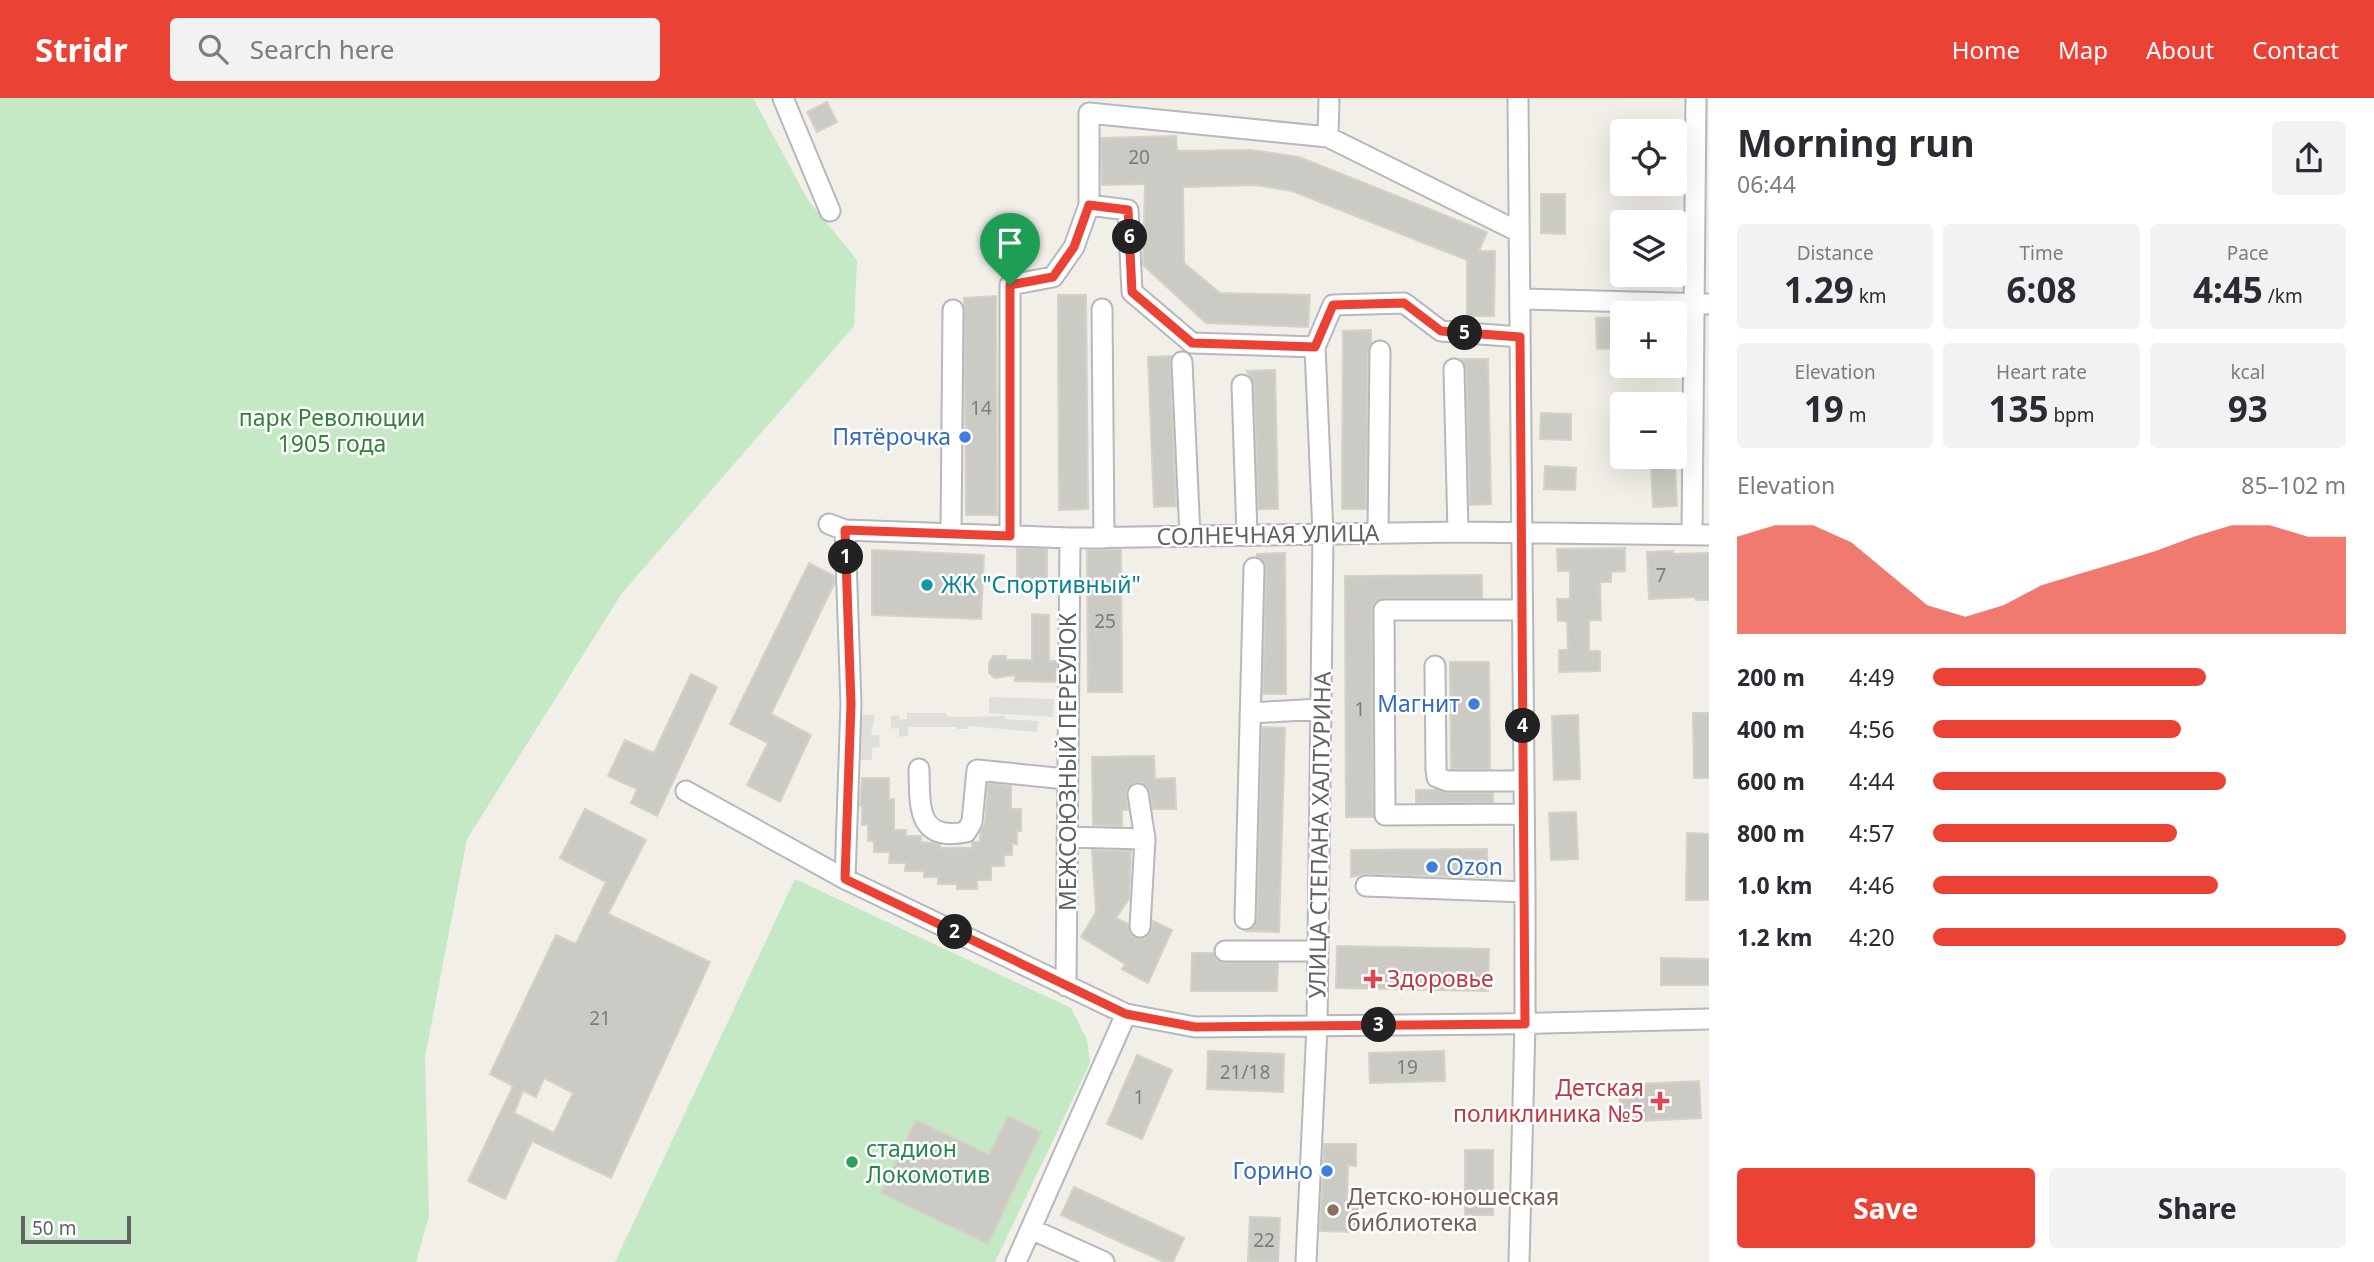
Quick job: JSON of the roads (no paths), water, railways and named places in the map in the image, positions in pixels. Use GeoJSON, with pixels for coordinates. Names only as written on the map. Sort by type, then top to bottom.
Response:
{"type":"FeatureCollection","features":[{"type":"Feature","properties":{"kind":"street"},"geometry":{"type":"LineString","coordinates":[[783,98],[830,211]]}},
{"type":"Feature","properties":{"kind":"street"},"geometry":{"type":"LineString","coordinates":[[1328,137],[1329,98]]}},
{"type":"Feature","properties":{"kind":"street"},"geometry":{"type":"LineString","coordinates":[[1518,98],[1525,892],[1520,1262]]}},
{"type":"Feature","properties":{"kind":"street"},"geometry":{"type":"LineString","coordinates":[[1696,98],[1701,304],[1701,535]]}},
{"type":"Feature","properties":{"kind":"street"},"geometry":{"type":"LineString","coordinates":[[1010,536],[1010,285],[1053,277],[1074,247],[1089,205],[1089,113],[1328,137],[1519,232]]}},
{"type":"Feature","properties":{"kind":"street"},"geometry":{"type":"LineString","coordinates":[[1089,205],[1128,210],[1132,292],[1192,343],[1315,347],[1333,305],[1404,303],[1441,331],[1520,337]]}},
{"type":"Feature","properties":{"kind":"street"},"geometry":{"type":"LineString","coordinates":[[1520,299],[1701,304]]}},
{"type":"Feature","properties":{"kind":"street"},"geometry":{"type":"LineString","coordinates":[[1102,309],[1104,538]]}},
{"type":"Feature","properties":{"kind":"street"},"geometry":{"type":"LineString","coordinates":[[951,534],[953,310]]}},
{"type":"Feature","properties":{"kind":"street","name":"УЛИЦА СТЕПАНА ХАЛТУРИНА"},"geometry":{"type":"LineString","coordinates":[[1306,1262],[1317,1026],[1323,534],[1315,347]]}},
{"type":"Feature","properties":{"kind":"street"},"geometry":{"type":"LineString","coordinates":[[1378,533],[1380,351]]}},
{"type":"Feature","properties":{"kind":"street"},"geometry":{"type":"LineString","coordinates":[[1182,362],[1190,536]]}},
{"type":"Feature","properties":{"kind":"street"},"geometry":{"type":"LineString","coordinates":[[1454,369],[1458,532]]}},
{"type":"Feature","properties":{"kind":"street"},"geometry":{"type":"LineString","coordinates":[[1242,385],[1247,535]]}},
{"type":"Feature","properties":{"kind":"street","name":"СОЛНЕЧНАЯ УЛИЦА"},"geometry":{"type":"LineString","coordinates":[[845,879],[851,704],[837,527],[1069,538],[1521,531],[1701,535]]}},
{"type":"Feature","properties":{"kind":"street","name":"МЕЖСОЮЗНЫЙ ПЕРЕУЛОК"},"geometry":{"type":"LineString","coordinates":[[1066,986],[1069,538]]}},
{"type":"Feature","properties":{"kind":"street"},"geometry":{"type":"LineString","coordinates":[[1245,919],[1254,568]]}},
{"type":"Feature","properties":{"kind":"street"},"geometry":{"type":"LineString","coordinates":[[1522,610],[1384,610],[1385,815],[1524,814]]}},
{"type":"Feature","properties":{"kind":"street"},"geometry":{"type":"LineString","coordinates":[[1435,666],[1437,777],[1447,781],[1524,781]]}},
{"type":"Feature","properties":{"kind":"street"},"geometry":{"type":"LineString","coordinates":[[1250,713],[1321,709]]}},
{"type":"Feature","properties":{"kind":"street"},"geometry":{"type":"LineString","coordinates":[[919,769],[920,813],[929,826],[940,833],[966,832],[972,822],[977,770],[1066,779]]}},
{"type":"Feature","properties":{"kind":"street"},"geometry":{"type":"LineString","coordinates":[[686,791],[845,879],[1126,1014],[1195,1027],[1525,1024],[1709,1019]]}},
{"type":"Feature","properties":{"kind":"street"},"geometry":{"type":"LineString","coordinates":[[1138,794],[1145,839],[1140,927]]}},
{"type":"Feature","properties":{"kind":"street"},"geometry":{"type":"LineString","coordinates":[[1067,837],[1145,839]]}},
{"type":"Feature","properties":{"kind":"street"},"geometry":{"type":"LineString","coordinates":[[1366,886],[1525,892]]}},
{"type":"Feature","properties":{"kind":"street"},"geometry":{"type":"LineString","coordinates":[[1225,951],[1318,951]]}},
{"type":"Feature","properties":{"kind":"street"},"geometry":{"type":"LineString","coordinates":[[1016,1262],[1126,1014]]}},
{"type":"Feature","properties":{"kind":"street"},"geometry":{"type":"LineString","coordinates":[[1031,1229],[1104,1262]]}},
{"type":"Feature","properties":{"kind":"place","name":"Пятёрочка"},"geometry":{"type":"Point","coordinates":[965,437]}},
{"type":"Feature","properties":{"kind":"place","name":"ЖК \"Спортивный\""},"geometry":{"type":"Point","coordinates":[927,585]}},
{"type":"Feature","properties":{"kind":"place","name":"Магнит"},"geometry":{"type":"Point","coordinates":[1474,704]}},
{"type":"Feature","properties":{"kind":"place","name":"Ozon"},"geometry":{"type":"Point","coordinates":[1432,867]}},
{"type":"Feature","properties":{"kind":"place","name":"Здоровье"},"geometry":{"type":"Point","coordinates":[1373,979]}},
{"type":"Feature","properties":{"kind":"place","name":"Детская поликлиника №5"},"geometry":{"type":"Point","coordinates":[1660,1101]}},
{"type":"Feature","properties":{"kind":"place","name":"стадион Локомотив"},"geometry":{"type":"Point","coordinates":[852,1162]}},
{"type":"Feature","properties":{"kind":"place","name":"Горино"},"geometry":{"type":"Point","coordinates":[1327,1171]}},
{"type":"Feature","properties":{"kind":"place","name":"Детско-юношеская библиотека"},"geometry":{"type":"Point","coordinates":[1333,1210]}},
{"type":"Feature","properties":{"kind":"park label","name":"парк Революции 1905 года"},"geometry":{"type":"Point","coordinates":[332,431]}}]}
